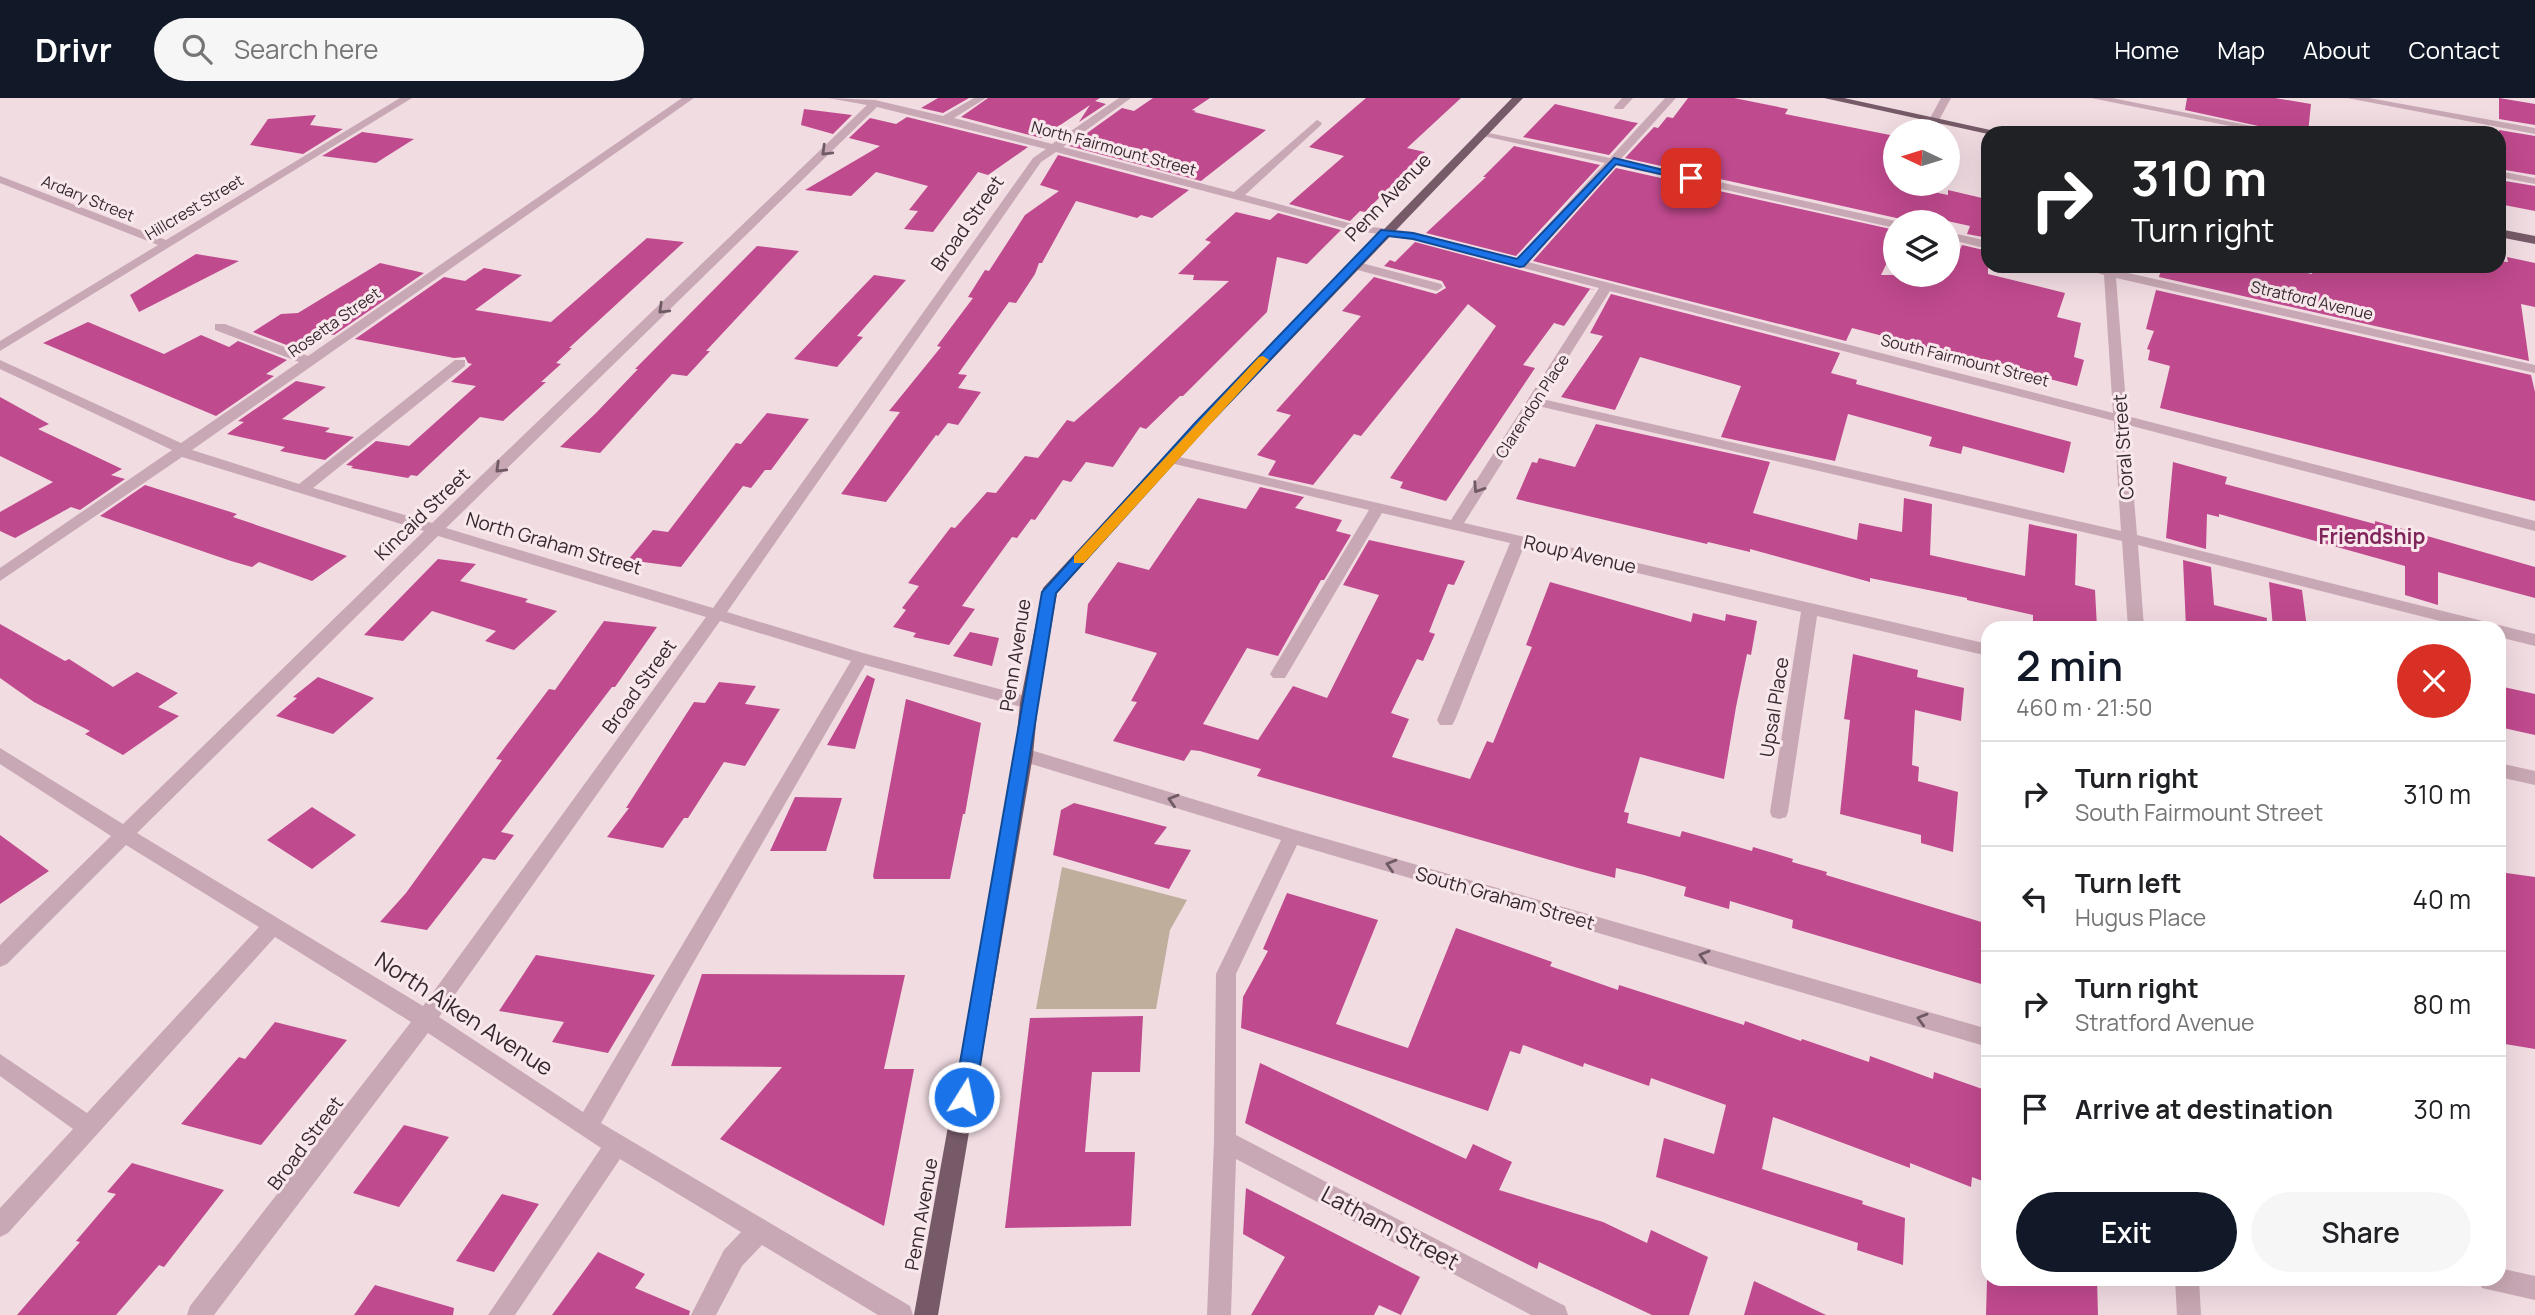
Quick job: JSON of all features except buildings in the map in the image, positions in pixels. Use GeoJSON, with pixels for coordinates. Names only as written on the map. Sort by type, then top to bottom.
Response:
{"type":"FeatureCollection","features":[{"type":"Feature","properties":{"kind":"main road","name":"Penn Avenue"},"geometry":{"type":"LineString","coordinates":[[926,1315],[1024,755],[1029,704],[1049,592],[1385,232],[1518,98]]}},
{"type":"Feature","properties":{"kind":"main road"},"geometry":{"type":"LineString","coordinates":[[1829,98],[1929,119]]}},
{"type":"Feature","properties":{"kind":"main road"},"geometry":{"type":"LineString","coordinates":[[1960,125],[1981,129]]}},
{"type":"Feature","properties":{"kind":"main road"},"geometry":{"type":"LineString","coordinates":[[2506,234],[2535,240]]}},
{"type":"Feature","properties":{"kind":"street","name":"Hillcrest Street"},"geometry":{"type":"LineString","coordinates":[[0,348],[165,244],[407,98]]}},
{"type":"Feature","properties":{"kind":"street","name":"Rosetta Street"},"geometry":{"type":"LineString","coordinates":[[0,576],[689,98]]}},
{"type":"Feature","properties":{"kind":"street","name":"North Fairmount Street"},"geometry":{"type":"LineString","coordinates":[[833,98],[875,103],[945,119],[1356,228],[1385,232]]}},
{"type":"Feature","properties":{"kind":"street"},"geometry":{"type":"LineString","coordinates":[[945,119],[981,98]]}},
{"type":"Feature","properties":{"kind":"street","name":"Broad Street"},"geometry":{"type":"LineString","coordinates":[[199,1315],[426,1019],[1037,160],[1126,98]]}},
{"type":"Feature","properties":{"kind":"street"},"geometry":{"type":"LineString","coordinates":[[1619,107],[1628,98]]}},
{"type":"Feature","properties":{"kind":"street"},"geometry":{"type":"LineString","coordinates":[[1520,263],[1671,98]]}},
{"type":"Feature","properties":{"kind":"street"},"geometry":{"type":"LineString","coordinates":[[1934,119],[1945,98]]}},
{"type":"Feature","properties":{"kind":"street"},"geometry":{"type":"LineString","coordinates":[[2096,98],[2245,126]]}},
{"type":"Feature","properties":{"kind":"street"},"geometry":{"type":"LineString","coordinates":[[2351,98],[2535,131]]}},
{"type":"Feature","properties":{"kind":"street","name":"Kincaid Street"},"geometry":{"type":"LineString","coordinates":[[0,958],[88,873],[160,796],[875,103]]}},
{"type":"Feature","properties":{"kind":"street"},"geometry":{"type":"LineString","coordinates":[[1236,197],[1317,123]]}},
{"type":"Feature","properties":{"kind":"street"},"geometry":{"type":"LineString","coordinates":[[1483,133],[1883,221]]}},
{"type":"Feature","properties":{"kind":"street"},"geometry":{"type":"LineString","coordinates":[[2506,175],[2535,181]]}},
{"type":"Feature","properties":{"kind":"street","name":"Ardary Street"},"geometry":{"type":"LineString","coordinates":[[0,179],[165,244]]}},
{"type":"Feature","properties":{"kind":"street","name":"South Fairmount Street"},"geometry":{"type":"LineString","coordinates":[[1385,232],[1413,236],[1520,263],[2535,526]]}},
{"type":"Feature","properties":{"kind":"street"},"geometry":{"type":"LineString","coordinates":[[1960,239],[1981,243]]}},
{"type":"Feature","properties":{"kind":"street"},"geometry":{"type":"LineString","coordinates":[[1354,265],[1437,287]]}},
{"type":"Feature","properties":{"kind":"street","name":"Coral Street"},"geometry":{"type":"LineString","coordinates":[[2109,273],[2136,621]]}},
{"type":"Feature","properties":{"kind":"street","name":"Stratford Avenue"},"geometry":{"type":"LineString","coordinates":[[2126,273],[2535,369]]}},
{"type":"Feature","properties":{"kind":"street","name":"Clarendon Place"},"geometry":{"type":"LineString","coordinates":[[1455,524],[1607,286]]}},
{"type":"Feature","properties":{"kind":"street"},"geometry":{"type":"LineString","coordinates":[[220,327],[309,361]]}},
{"type":"Feature","properties":{"kind":"street"},"geometry":{"type":"LineString","coordinates":[[302,489],[460,363]]}},
{"type":"Feature","properties":{"kind":"street","name":"North Graham Street"},"geometry":{"type":"LineString","coordinates":[[0,364],[191,456],[861,658],[1029,704]]}},
{"type":"Feature","properties":{"kind":"street"},"geometry":{"type":"LineString","coordinates":[[1535,401],[2130,538],[2461,621]]}},
{"type":"Feature","properties":{"kind":"street","name":"Roup Avenue"},"geometry":{"type":"LineString","coordinates":[[1171,459],[1981,648]]}},
{"type":"Feature","properties":{"kind":"street"},"geometry":{"type":"LineString","coordinates":[[1279,674],[1378,507]]}},
{"type":"Feature","properties":{"kind":"street"},"geometry":{"type":"LineString","coordinates":[[1446,720],[1519,539]]}},
{"type":"Feature","properties":{"kind":"street","name":"Upsal Place"},"geometry":{"type":"LineString","coordinates":[[1779,812],[1810,608]]}},
{"type":"Feature","properties":{"kind":"street"},"geometry":{"type":"LineString","coordinates":[[2506,633],[2535,640]]}},
{"type":"Feature","properties":{"kind":"street"},"geometry":{"type":"LineString","coordinates":[[587,1127],[861,658]]}},
{"type":"Feature","properties":{"kind":"street","name":"North Aiken Avenue"},"geometry":{"type":"LineString","coordinates":[[0,755],[426,1019],[587,1127],[901,1315]]}},
{"type":"Feature","properties":{"kind":"street","name":"South Graham Street"},"geometry":{"type":"LineString","coordinates":[[1024,755],[1292,836],[1981,1036]]}},
{"type":"Feature","properties":{"kind":"street"},"geometry":{"type":"LineString","coordinates":[[2506,772],[2535,778]]}},
{"type":"Feature","properties":{"kind":"street"},"geometry":{"type":"LineString","coordinates":[[1219,1315],[1225,1140],[1226,974],[1292,836]]}},
{"type":"Feature","properties":{"kind":"street"},"geometry":{"type":"LineString","coordinates":[[0,1225],[273,925]]}},
{"type":"Feature","properties":{"kind":"street"},"geometry":{"type":"LineString","coordinates":[[0,1064],[89,1127]]}},
{"type":"Feature","properties":{"kind":"street","name":"Latham Street"},"geometry":{"type":"LineString","coordinates":[[1225,1140],[1556,1315]]}},
{"type":"Feature","properties":{"kind":"street"},"geometry":{"type":"LineString","coordinates":[[500,1315],[616,1145]]}},
{"type":"Feature","properties":{"kind":"street"},"geometry":{"type":"LineString","coordinates":[[703,1315],[733,1258],[760,1229]]}},
{"type":"Feature","properties":{"kind":"street"},"geometry":{"type":"LineString","coordinates":[[2506,1282],[2535,1287]]}},
{"type":"Feature","properties":{"kind":"street"},"geometry":{"type":"LineString","coordinates":[[2187,1286],[2189,1315]]}},
{"type":"Feature","properties":{"kind":"shaded area"},"geometry":{"type":"Polygon","coordinates":[[[1062,867],[1187,900],[1170,930],[1156,1009],[1036,1009],[1062,867]]]}},
{"type":"Feature","properties":{"kind":"slow traffic"},"geometry":{"type":"LineString","coordinates":[[1079,560],[1263,360]]}},
{"type":"Feature","properties":{"kind":"district","name":"Friendship"},"geometry":{"type":"Point","coordinates":[2372,537]}},
{"type":"Feature","properties":{"kind":"route"},"geometry":{"type":"LineString","coordinates":[[964,1097],[1024,755],[1029,704],[1049,592],[1201,425],[1385,232],[1413,236],[1520,263],[1614,161],[1691,178]]}}]}
